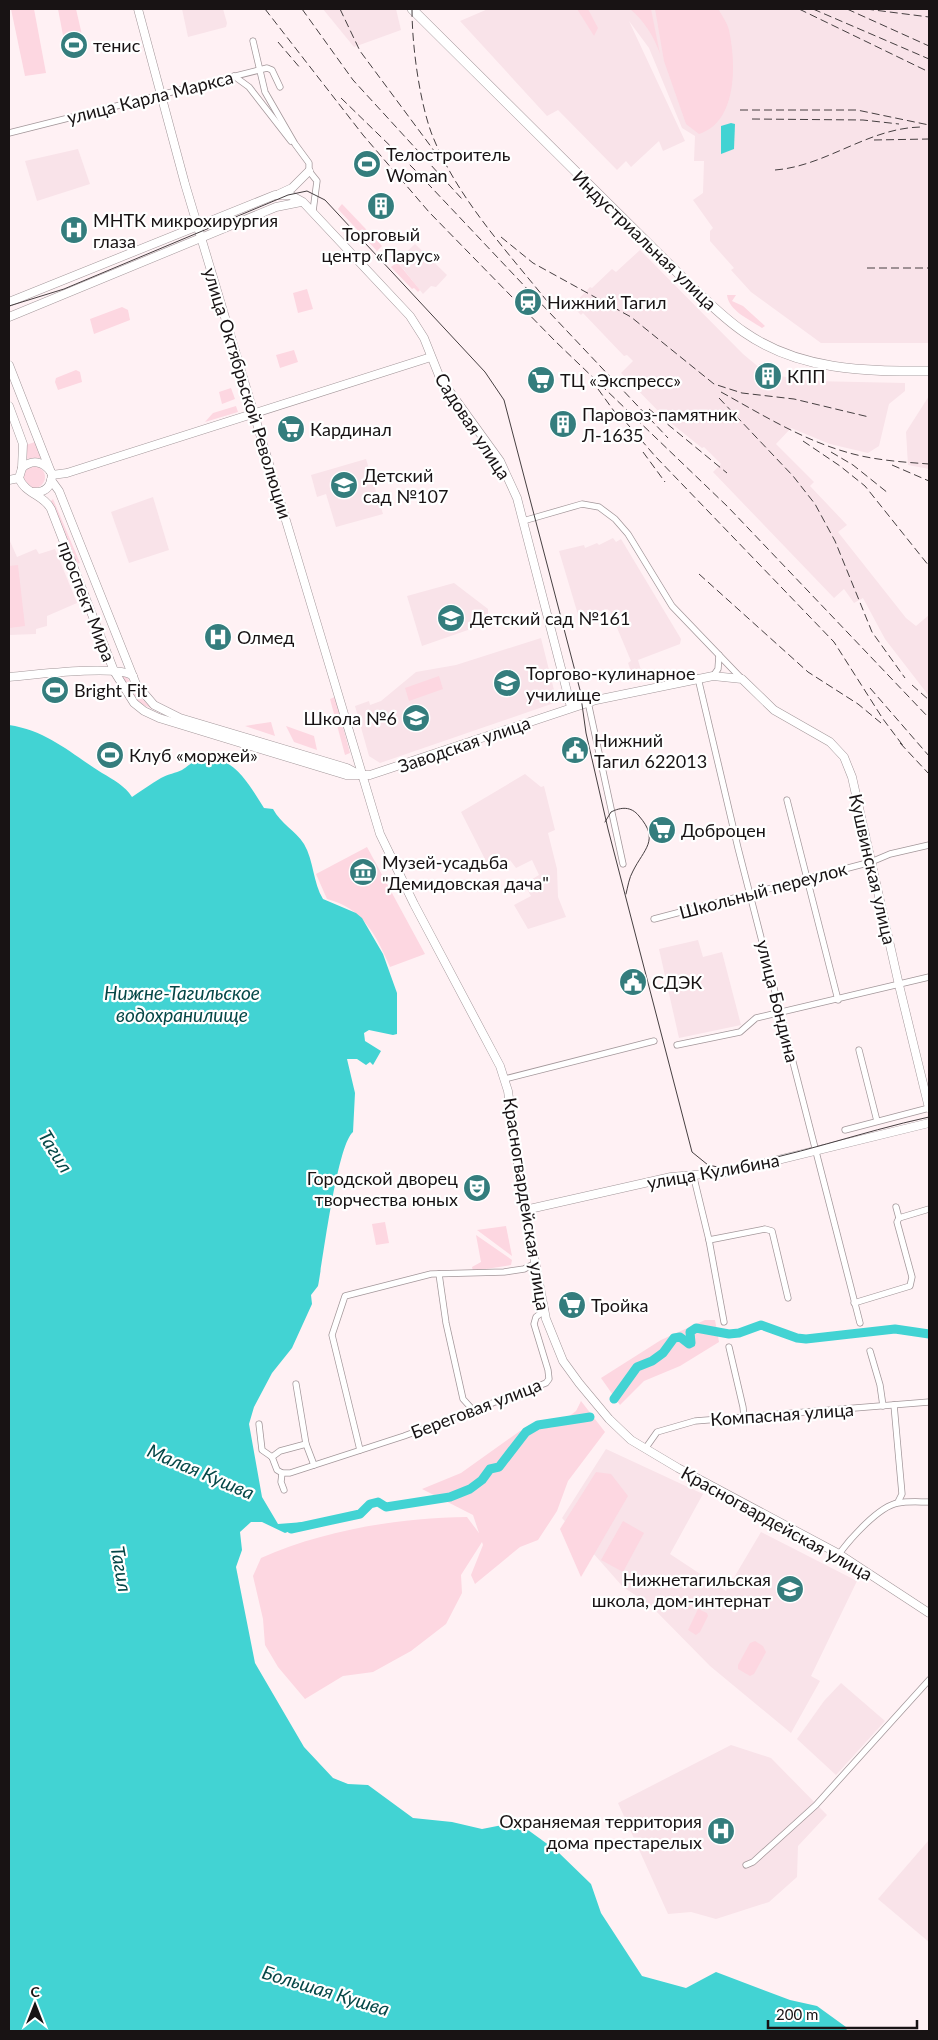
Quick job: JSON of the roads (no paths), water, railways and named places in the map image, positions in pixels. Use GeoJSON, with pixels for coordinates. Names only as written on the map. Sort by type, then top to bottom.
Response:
{"type":"FeatureCollection","features":[{"type":"Feature","properties":{"kind":"main road","name":"улица Октябрьской Революции"},"geometry":{"type":"LineString","coordinates":[[138,9],[160,95],[198,227],[361,776],[380,834]]}},
{"type":"Feature","properties":{"kind":"main road","name":"Индустриальная улица"},"geometry":{"type":"LineString","coordinates":[[412,9],[694,289],[744,333],[793,357],[827,366],[864,371],[929,371]]}},
{"type":"Feature","properties":{"kind":"main road"},"geometry":{"type":"LineString","coordinates":[[9,302],[292,188],[309,171]]}},
{"type":"Feature","properties":{"kind":"main road"},"geometry":{"type":"LineString","coordinates":[[275,195],[288,195],[303,202]]}},
{"type":"Feature","properties":{"kind":"main road"},"geometry":{"type":"LineString","coordinates":[[9,317],[282,205],[303,202]]}},
{"type":"Feature","properties":{"kind":"main road","name":"Садовая улица"},"geometry":{"type":"LineString","coordinates":[[303,202],[410,316],[424,338],[440,378],[500,461],[517,498],[571,707]]}},
{"type":"Feature","properties":{"kind":"main road"},"geometry":{"type":"LineString","coordinates":[[51,476],[67,473],[431,357]]}},
{"type":"Feature","properties":{"kind":"main road","name":"проспект Мира"},"geometry":{"type":"LineString","coordinates":[[9,365],[51,476],[142,694],[154,705],[180,718],[348,768],[361,776]]}},
{"type":"Feature","properties":{"kind":"main road"},"geometry":{"type":"LineString","coordinates":[[9,406],[23,444],[22,468],[19,478],[21,484],[32,492],[43,492],[50,486],[51,476],[42,464],[32,462],[22,468]]}},
{"type":"Feature","properties":{"kind":"main road"},"geometry":{"type":"LineString","coordinates":[[9,480],[19,478]]}},
{"type":"Feature","properties":{"kind":"main road","name":"проспект Мира"},"geometry":{"type":"LineString","coordinates":[[32,492],[47,503],[51,509],[114,671],[131,699],[144,711]]}},
{"type":"Feature","properties":{"kind":"main road"},"geometry":{"type":"LineString","coordinates":[[9,677],[114,671],[124,671],[133,676]]}},
{"type":"Feature","properties":{"kind":"main road","name":"Заводская улица"},"geometry":{"type":"LineString","coordinates":[[144,711],[346,775],[361,776],[378,774],[588,702],[698,678],[713,676],[742,679]]}},
{"type":"Feature","properties":{"kind":"main road","name":"Кушвинская улица"},"geometry":{"type":"LineString","coordinates":[[742,679],[774,710],[830,742],[844,757],[852,777],[929,1108]]}},
{"type":"Feature","properties":{"kind":"main road","name":"Красногвардейская улица"},"geometry":{"type":"LineString","coordinates":[[380,834],[414,904],[489,1042],[505,1079],[534,1264],[551,1335],[563,1361],[618,1429],[645,1449],[839,1554],[929,1613]]}},
{"type":"Feature","properties":{"kind":"main road","name":"улица Кулибина"},"geometry":{"type":"LineString","coordinates":[[525,1210],[671,1177],[729,1172],[929,1123]]}},
{"type":"Feature","properties":{"kind":"street"},"geometry":{"type":"LineString","coordinates":[[253,41],[256,48],[258,70],[265,92],[294,144]]}},
{"type":"Feature","properties":{"kind":"street","name":"улица Карла Маркса"},"geometry":{"type":"LineString","coordinates":[[9,133],[258,70]]}},
{"type":"Feature","properties":{"kind":"street"},"geometry":{"type":"LineString","coordinates":[[258,70],[272,70],[280,87]]}},
{"type":"Feature","properties":{"kind":"street"},"geometry":{"type":"LineString","coordinates":[[234,76],[249,88],[307,159],[309,171],[318,182],[313,211]]}},
{"type":"Feature","properties":{"kind":"street"},"geometry":{"type":"LineString","coordinates":[[523,521],[582,504],[594,506],[615,519],[628,534],[672,606],[742,679]]}},
{"type":"Feature","properties":{"kind":"street"},"geometry":{"type":"LineString","coordinates":[[713,676],[718,669],[719,656]]}},
{"type":"Feature","properties":{"kind":"street","name":"улица Бондина"},"geometry":{"type":"LineString","coordinates":[[698,678],[780,1013],[860,1323]]}},
{"type":"Feature","properties":{"kind":"street"},"geometry":{"type":"LineString","coordinates":[[588,702],[623,864]]}},
{"type":"Feature","properties":{"kind":"street"},"geometry":{"type":"LineString","coordinates":[[786,800],[838,1000]]}},
{"type":"Feature","properties":{"kind":"street","name":"Школьный переулок"},"geometry":{"type":"LineString","coordinates":[[654,918],[751,894],[871,862],[890,854],[929,845]]}},
{"type":"Feature","properties":{"kind":"street"},"geometry":{"type":"LineString","coordinates":[[677,1045],[740,1032],[754,1019],[929,977]]}},
{"type":"Feature","properties":{"kind":"street"},"geometry":{"type":"LineString","coordinates":[[505,1079],[654,1041]]}},
{"type":"Feature","properties":{"kind":"street"},"geometry":{"type":"LineString","coordinates":[[859,1050],[877,1121]]}},
{"type":"Feature","properties":{"kind":"street"},"geometry":{"type":"LineString","coordinates":[[845,1130],[929,1108]]}},
{"type":"Feature","properties":{"kind":"street"},"geometry":{"type":"LineString","coordinates":[[693,1174],[709,1240],[724,1322]]}},
{"type":"Feature","properties":{"kind":"street"},"geometry":{"type":"LineString","coordinates":[[854,1303],[907,1288],[912,1283],[897,1223],[899,1218],[896,1207]]}},
{"type":"Feature","properties":{"kind":"street"},"geometry":{"type":"LineString","coordinates":[[899,1218],[929,1209]]}},
{"type":"Feature","properties":{"kind":"street"},"geometry":{"type":"LineString","coordinates":[[709,1240],[770,1229],[773,1233],[788,1298]]}},
{"type":"Feature","properties":{"kind":"street"},"geometry":{"type":"LineString","coordinates":[[360,1450],[332,1335],[342,1301],[350,1293],[439,1274],[524,1270],[534,1264]]}},
{"type":"Feature","properties":{"kind":"street"},"geometry":{"type":"LineString","coordinates":[[439,1274],[446,1323],[463,1399],[473,1410]]}},
{"type":"Feature","properties":{"kind":"street","name":"Береговая улица"},"geometry":{"type":"LineString","coordinates":[[282,1473],[360,1450],[541,1385],[549,1379],[548,1370],[534,1324],[536,1317],[545,1310]]}},
{"type":"Feature","properties":{"kind":"street"},"geometry":{"type":"LineString","coordinates":[[729,1347],[744,1417]]}},
{"type":"Feature","properties":{"kind":"street"},"geometry":{"type":"LineString","coordinates":[[870,1352],[883,1406]]}},
{"type":"Feature","properties":{"kind":"street"},"geometry":{"type":"LineString","coordinates":[[296,1384],[306,1444],[314,1465]]}},
{"type":"Feature","properties":{"kind":"street","name":"Компасная улица"},"geometry":{"type":"LineString","coordinates":[[645,1449],[654,1435],[663,1430],[695,1421],[929,1402]]}},
{"type":"Feature","properties":{"kind":"street"},"geometry":{"type":"LineString","coordinates":[[894,1405],[902,1494],[898,1502]]}},
{"type":"Feature","properties":{"kind":"street"},"geometry":{"type":"LineString","coordinates":[[259,1424],[262,1450],[272,1457],[277,1470],[282,1473],[281,1482],[284,1490]]}},
{"type":"Feature","properties":{"kind":"street"},"geometry":{"type":"LineString","coordinates":[[272,1457],[280,1451],[306,1444]]}},
{"type":"Feature","properties":{"kind":"street"},"geometry":{"type":"LineString","coordinates":[[839,1554],[853,1535],[888,1506],[898,1502],[929,1502]]}},
{"type":"Feature","properties":{"kind":"street"},"geometry":{"type":"LineString","coordinates":[[746,1864],[753,1862],[816,1806],[929,1680]]}},
{"type":"Feature","properties":{"kind":"water"},"geometry":{"type":"Polygon","coordinates":[[[731,123],[735,124],[734,149],[721,154],[721,126],[731,123]]]}},
{"type":"Feature","properties":{"kind":"water","name":"Нижне-Тагильское водохранилище"},"geometry":{"type":"Polygon","coordinates":[[[9,725],[35,732],[58,744],[119,784],[132,797],[166,775],[182,770],[190,764],[207,759],[218,760],[237,770],[264,808],[273,809],[304,844],[323,899],[356,913],[362,918],[383,954],[397,993],[397,1034],[393,1035],[369,1030],[364,1033],[365,1041],[381,1051],[373,1065],[370,1062],[366,1065],[357,1059],[347,1059],[355,1093],[353,1132],[347,1141],[336,1180],[318,1286],[311,1295],[312,1304],[292,1348],[272,1373],[254,1407],[249,1424],[262,1497],[278,1524],[317,1521],[285,1533],[262,1522],[251,1522],[240,1532],[242,1550],[236,1567],[255,1663],[304,1747],[333,1778],[348,1784],[368,1785],[413,1818],[452,1822],[482,1829],[517,1822],[557,1851],[591,1884],[601,1913],[642,1976],[686,1988],[716,1972],[790,2000],[817,2006],[846,2027],[847,2031],[9,2031],[9,725]]]}},
{"type":"Feature","properties":{"kind":"waterway","name":"Малая Кушва"},"geometry":{"type":"LineString","coordinates":[[614,1399],[637,1367],[652,1361],[663,1353],[674,1338],[680,1337],[689,1344],[691,1343],[690,1332],[696,1328],[729,1334],[739,1333],[761,1325],[797,1338],[806,1339],[895,1329],[929,1334]]}},
{"type":"Feature","properties":{"kind":"waterway","name":"Малая Кушва"},"geometry":{"type":"LineString","coordinates":[[291,1529],[360,1514],[370,1504],[378,1502],[386,1507],[450,1497],[470,1489],[482,1480],[490,1469],[499,1467],[526,1432],[538,1425],[590,1417]]}},
{"type":"Feature","properties":{"kind":"tram line"},"geometry":{"type":"LineString","coordinates":[[9,306],[64,289],[288,195],[307,191],[325,200],[485,372],[504,400],[580,690],[586,733],[608,829],[692,1152],[708,1165],[723,1168],[775,1158],[929,1117]]}},
{"type":"Feature","properties":{"kind":"tram line"},"geometry":{"type":"LineString","coordinates":[[605,822],[611,812],[622,808],[629,809],[639,816],[648,832],[648,844],[632,874],[626,894]]}},
{"type":"Feature","properties":{"kind":"railway"},"geometry":{"type":"LineString","coordinates":[[265,9],[363,135],[429,212],[555,341],[728,507],[929,718]]}},
{"type":"Feature","properties":{"kind":"railway"},"geometry":{"type":"LineString","coordinates":[[302,9],[353,80],[462,199]]}},
{"type":"Feature","properties":{"kind":"railway"},"geometry":{"type":"LineString","coordinates":[[340,9],[360,51],[435,152]]}},
{"type":"Feature","properties":{"kind":"railway"},"geometry":{"type":"LineString","coordinates":[[412,9],[413,39],[420,88],[431,132],[441,155],[453,178],[482,221],[547,301]]}},
{"type":"Feature","properties":{"kind":"railway"},"geometry":{"type":"LineString","coordinates":[[799,9],[929,72]]}},
{"type":"Feature","properties":{"kind":"railway"},"geometry":{"type":"LineString","coordinates":[[813,9],[929,59]]}},
{"type":"Feature","properties":{"kind":"railway"},"geometry":{"type":"LineString","coordinates":[[847,9],[929,46]]}},
{"type":"Feature","properties":{"kind":"railway"},"geometry":{"type":"LineString","coordinates":[[866,9],[929,17]]}},
{"type":"Feature","properties":{"kind":"railway"},"geometry":{"type":"LineString","coordinates":[[278,42],[301,69]]}},
{"type":"Feature","properties":{"kind":"railway"},"geometry":{"type":"LineString","coordinates":[[341,98],[414,169],[668,438]]}},
{"type":"Feature","properties":{"kind":"railway"},"geometry":{"type":"LineString","coordinates":[[740,110],[857,110],[929,125]]}},
{"type":"Feature","properties":{"kind":"railway"},"geometry":{"type":"LineString","coordinates":[[752,119],[863,120],[899,124]]}},
{"type":"Feature","properties":{"kind":"railway"},"geometry":{"type":"LineString","coordinates":[[775,170],[812,162],[884,133],[923,127]]}},
{"type":"Feature","properties":{"kind":"railway"},"geometry":{"type":"LineString","coordinates":[[874,140],[929,139]]}},
{"type":"Feature","properties":{"kind":"railway"},"geometry":{"type":"LineString","coordinates":[[501,237],[533,263],[631,317],[714,384],[742,393],[794,399],[869,417]]}},
{"type":"Feature","properties":{"kind":"railway"},"geometry":{"type":"LineString","coordinates":[[867,268],[929,268]]}},
{"type":"Feature","properties":{"kind":"railway"},"geometry":{"type":"LineString","coordinates":[[598,389],[619,418]]}},
{"type":"Feature","properties":{"kind":"railway"},"geometry":{"type":"LineString","coordinates":[[721,392],[782,425],[829,447],[866,457],[929,464]]}},
{"type":"Feature","properties":{"kind":"railway"},"geometry":{"type":"LineString","coordinates":[[719,398],[793,476],[815,504],[835,541],[872,632],[905,678]]}},
{"type":"Feature","properties":{"kind":"railway"},"geometry":{"type":"LineString","coordinates":[[649,409],[727,473]]}},
{"type":"Feature","properties":{"kind":"railway"},"geometry":{"type":"LineString","coordinates":[[617,412],[655,456],[834,642],[883,719],[904,747]]}},
{"type":"Feature","properties":{"kind":"railway"},"geometry":{"type":"LineString","coordinates":[[803,441],[840,466],[865,486],[929,566]]}},
{"type":"Feature","properties":{"kind":"railway"},"geometry":{"type":"LineString","coordinates":[[643,452],[665,482]]}},
{"type":"Feature","properties":{"kind":"railway"},"geometry":{"type":"LineString","coordinates":[[831,452],[853,465],[888,493]]}},
{"type":"Feature","properties":{"kind":"railway"},"geometry":{"type":"LineString","coordinates":[[892,465],[929,481]]}},
{"type":"Feature","properties":{"kind":"railway"},"geometry":{"type":"LineString","coordinates":[[699,574],[808,672],[858,704],[881,723]]}},
{"type":"Feature","properties":{"kind":"railway"},"geometry":{"type":"LineString","coordinates":[[912,685],[929,700]]}},
{"type":"Feature","properties":{"kind":"railway"},"geometry":{"type":"LineString","coordinates":[[870,688],[929,756]]}},
{"type":"Feature","properties":{"kind":"railway"},"geometry":{"type":"LineString","coordinates":[[900,743],[929,774]]}},
{"type":"Feature","properties":{"kind":"place","name":"тенис"},"geometry":{"type":"Point","coordinates":[74,45]}},
{"type":"Feature","properties":{"kind":"place","name":"Телостроитель Woman"},"geometry":{"type":"Point","coordinates":[367,164]}},
{"type":"Feature","properties":{"kind":"place","name":"Торговый центр «Парус»"},"geometry":{"type":"Point","coordinates":[381,206]}},
{"type":"Feature","properties":{"kind":"place","name":"МНТК микрохирургия глаза"},"geometry":{"type":"Point","coordinates":[74,230]}},
{"type":"Feature","properties":{"kind":"place","name":"Нижний Тагил"},"geometry":{"type":"Point","coordinates":[528,302]}},
{"type":"Feature","properties":{"kind":"place","name":"КПП"},"geometry":{"type":"Point","coordinates":[768,376]}},
{"type":"Feature","properties":{"kind":"place","name":"ТЦ «Экспресс»"},"geometry":{"type":"Point","coordinates":[541,380]}},
{"type":"Feature","properties":{"kind":"place","name":"Паровоз-памятник Л-1635"},"geometry":{"type":"Point","coordinates":[563,424]}},
{"type":"Feature","properties":{"kind":"place","name":"Кардинал"},"geometry":{"type":"Point","coordinates":[291,429]}},
{"type":"Feature","properties":{"kind":"place","name":"Детский сад №107"},"geometry":{"type":"Point","coordinates":[344,485]}},
{"type":"Feature","properties":{"kind":"place","name":"Детский сад №161"},"geometry":{"type":"Point","coordinates":[451,618]}},
{"type":"Feature","properties":{"kind":"place","name":"Олмед"},"geometry":{"type":"Point","coordinates":[218,637]}},
{"type":"Feature","properties":{"kind":"place","name":"Торгово-кулинарное училище"},"geometry":{"type":"Point","coordinates":[507,683]}},
{"type":"Feature","properties":{"kind":"place","name":"Bright Fit"},"geometry":{"type":"Point","coordinates":[55,690]}},
{"type":"Feature","properties":{"kind":"place","name":"Школа №6"},"geometry":{"type":"Point","coordinates":[416,718]}},
{"type":"Feature","properties":{"kind":"place","name":"Нижний Тагил 622013"},"geometry":{"type":"Point","coordinates":[575,750]}},
{"type":"Feature","properties":{"kind":"place","name":"Клуб «моржей»"},"geometry":{"type":"Point","coordinates":[110,755]}},
{"type":"Feature","properties":{"kind":"place","name":"Доброцен"},"geometry":{"type":"Point","coordinates":[662,830]}},
{"type":"Feature","properties":{"kind":"place","name":"Музей-усадьба \"Демидовская дача\""},"geometry":{"type":"Point","coordinates":[363,872]}},
{"type":"Feature","properties":{"kind":"place","name":"СДЭК"},"geometry":{"type":"Point","coordinates":[633,982]}},
{"type":"Feature","properties":{"kind":"place","name":"Городской дворец творчества юных"},"geometry":{"type":"Point","coordinates":[477,1188]}},
{"type":"Feature","properties":{"kind":"place","name":"Тройка"},"geometry":{"type":"Point","coordinates":[572,1305]}},
{"type":"Feature","properties":{"kind":"place","name":"Нижнетагильская школа, дом-интернат"},"geometry":{"type":"Point","coordinates":[790,1589]}},
{"type":"Feature","properties":{"kind":"place","name":"Охраняемая территория дома престарелых"},"geometry":{"type":"Point","coordinates":[721,1831]}},
{"type":"Feature","properties":{"kind":"water label","name":"Тагил"},"geometry":{"type":"Point","coordinates":[56,1151]}},
{"type":"Feature","properties":{"kind":"water label","name":"Тагил"},"geometry":{"type":"Point","coordinates":[122,1569]}},
{"type":"Feature","properties":{"kind":"water label","name":"Большая Кушва"},"geometry":{"type":"Point","coordinates":[326,1990]}}]}
